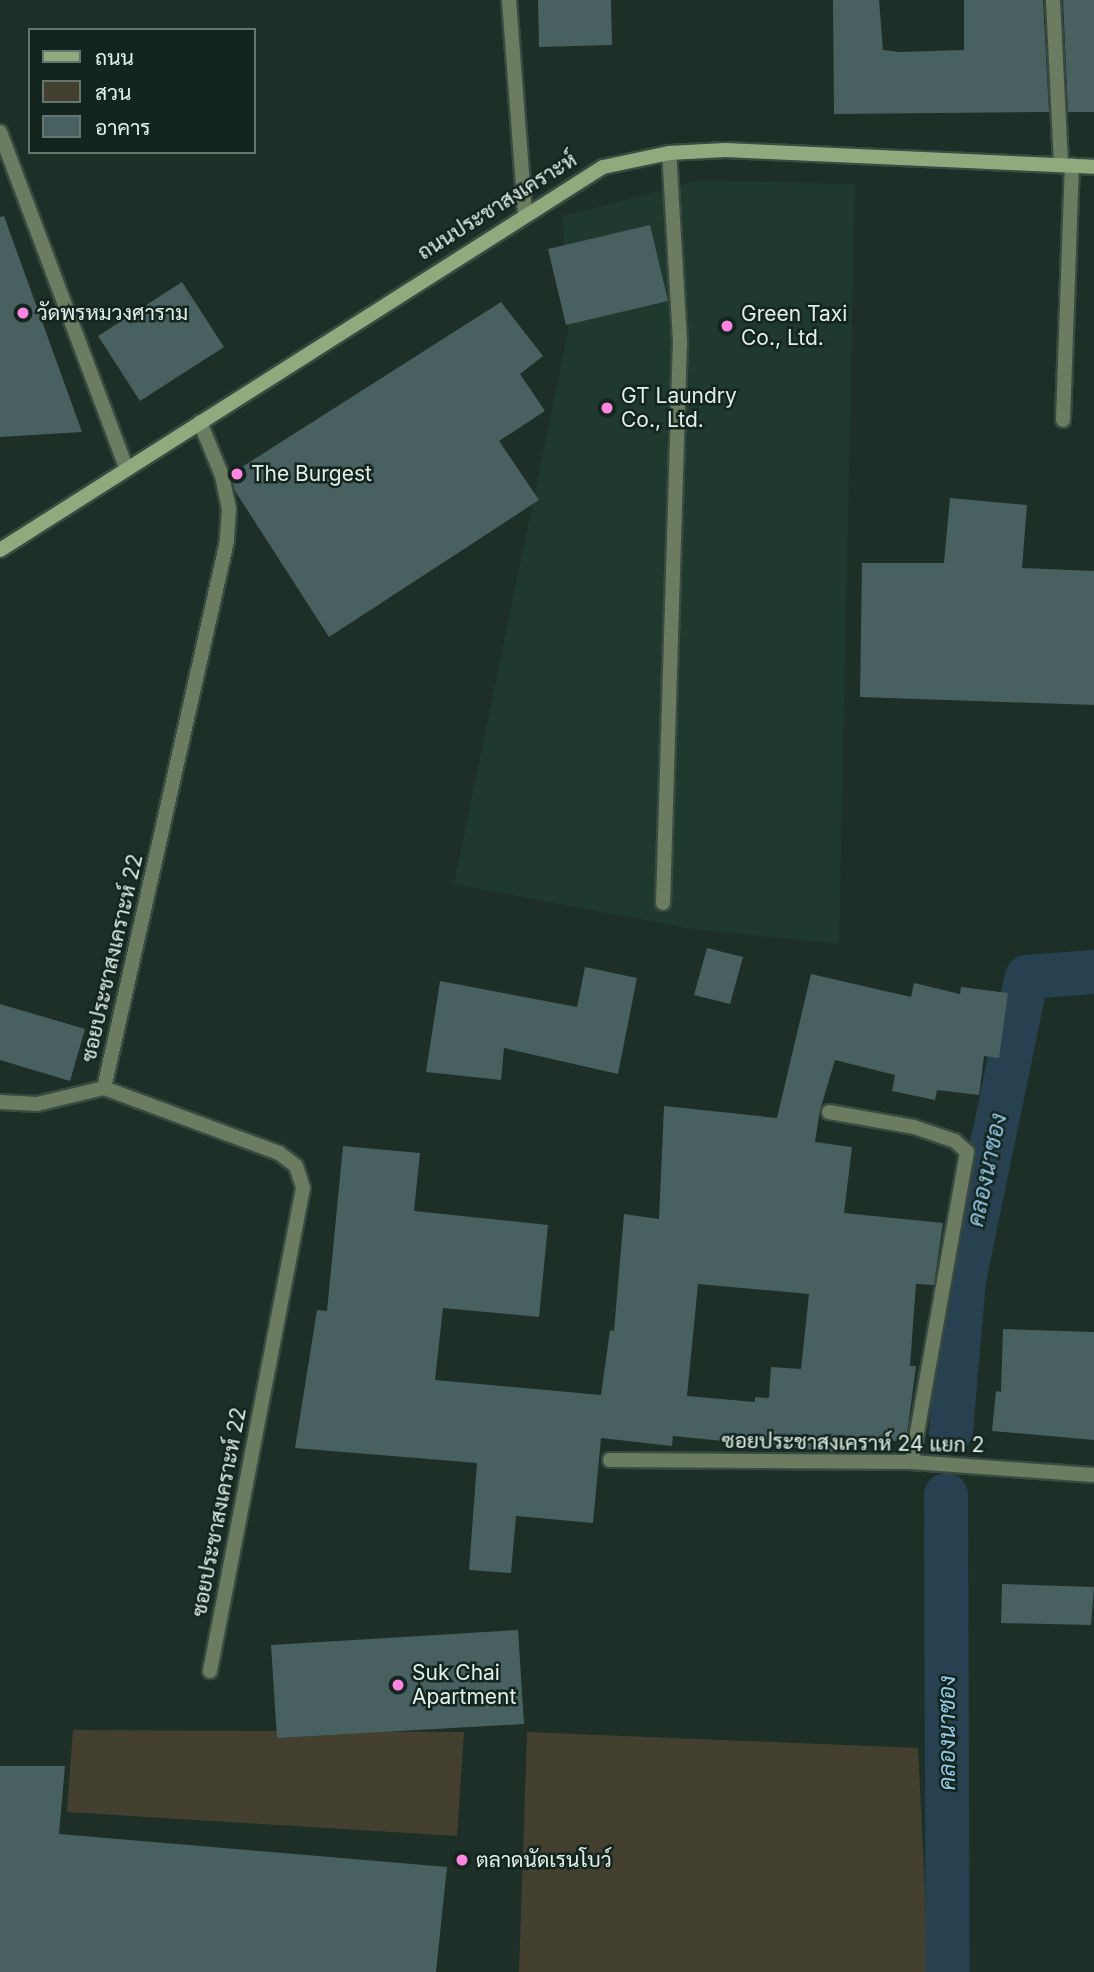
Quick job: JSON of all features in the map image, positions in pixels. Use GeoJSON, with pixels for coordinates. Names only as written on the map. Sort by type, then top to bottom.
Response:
{"type":"FeatureCollection","features":[{"type":"Feature","properties":{"kind":"main road","name":"ถนนประชาสงเคราะห์"},"geometry":{"type":"LineString","coordinates":[[0,550],[525,212],[603,167],[669,153],[725,150],[1094,167]]}},
{"type":"Feature","properties":{"kind":"street"},"geometry":{"type":"LineString","coordinates":[[509,0],[525,212]]}},
{"type":"Feature","properties":{"kind":"street"},"geometry":{"type":"LineString","coordinates":[[1053,0],[1066,165],[1063,421]]}},
{"type":"Feature","properties":{"kind":"street"},"geometry":{"type":"LineString","coordinates":[[0,132],[126,468]]}},
{"type":"Feature","properties":{"kind":"street"},"geometry":{"type":"LineString","coordinates":[[663,903],[680,341],[669,153]]}},
{"type":"Feature","properties":{"kind":"street","name":"ซอยประชาสงเคราะห์ 22"},"geometry":{"type":"LineString","coordinates":[[200,422],[222,476],[229,509],[227,541],[104,1088],[279,1153],[296,1166],[303,1188],[209,1671]]}},
{"type":"Feature","properties":{"kind":"street"},"geometry":{"type":"LineString","coordinates":[[0,1102],[37,1104],[104,1088]]}},
{"type":"Feature","properties":{"kind":"street"},"geometry":{"type":"LineString","coordinates":[[829,1112],[914,1127],[955,1141],[967,1152],[912,1462]]}},
{"type":"Feature","properties":{"kind":"street","name":"ซอยประชาสงเคราห์ 24 แยก 2"},"geometry":{"type":"LineString","coordinates":[[610,1460],[912,1462],[1094,1475]]}},
{"type":"Feature","properties":{"kind":"shaded area"},"geometry":{"type":"Polygon","coordinates":[[[701,180],[855,184],[839,944],[692,929],[454,884],[568,332],[563,216],[701,180]]]}},
{"type":"Feature","properties":{"kind":"green space"},"geometry":{"type":"Polygon","coordinates":[[[73,1730],[464,1732],[457,1836],[67,1812],[73,1730]]]}},
{"type":"Feature","properties":{"kind":"green space"},"geometry":{"type":"Polygon","coordinates":[[[527,1732],[918,1748],[929,1972],[519,1972],[527,1732]]]}},
{"type":"Feature","properties":{"kind":"building"},"geometry":{"type":"Polygon","coordinates":[[[538,0],[611,0],[612,45],[539,47],[538,0]]]}},
{"type":"Feature","properties":{"kind":"building"},"geometry":{"type":"Polygon","coordinates":[[[833,0],[879,0],[883,50],[899,52],[964,50],[964,0],[1043,0],[1049,112],[834,114],[833,0]]]}},
{"type":"Feature","properties":{"kind":"building"},"geometry":{"type":"Polygon","coordinates":[[[1063,0],[1094,0],[1094,112],[1068,112],[1063,0]]]}},
{"type":"Feature","properties":{"kind":"building","name":"วัดพรหมวงศาราม"},"geometry":{"type":"Polygon","coordinates":[[[4,216],[82,432],[0,437],[0,217],[4,216]]]}},
{"type":"Feature","properties":{"kind":"building"},"geometry":{"type":"Polygon","coordinates":[[[650,225],[668,301],[566,325],[548,249],[650,225]]]}},
{"type":"Feature","properties":{"kind":"building"},"geometry":{"type":"Polygon","coordinates":[[[182,282],[224,347],[140,401],[98,336],[182,282]]]}},
{"type":"Feature","properties":{"kind":"building"},"geometry":{"type":"Polygon","coordinates":[[[501,302],[543,356],[520,374],[545,411],[499,441],[539,500],[329,637],[235,491],[231,474],[501,302]]]}},
{"type":"Feature","properties":{"kind":"building"},"geometry":{"type":"Polygon","coordinates":[[[950,498],[1027,505],[1022,568],[1094,571],[1094,705],[860,697],[862,563],[944,563],[950,498]]]}},
{"type":"Feature","properties":{"kind":"building"},"geometry":{"type":"Polygon","coordinates":[[[707,948],[743,957],[730,1004],[694,995],[707,948]]]}},
{"type":"Feature","properties":{"kind":"building"},"geometry":{"type":"Polygon","coordinates":[[[585,967],[637,978],[618,1074],[504,1048],[501,1080],[426,1072],[440,981],[577,1007],[585,967]]]}},
{"type":"Feature","properties":{"kind":"building"},"geometry":{"type":"Polygon","coordinates":[[[811,974],[911,997],[914,983],[960,994],[961,987],[1008,993],[999,1058],[984,1056],[979,1095],[937,1090],[935,1100],[892,1091],[895,1075],[835,1060],[820,1110],[815,1142],[852,1147],[844,1213],[943,1223],[934,1285],[916,1284],[910,1366],[916,1366],[906,1442],[838,1435],[837,1452],[673,1436],[672,1446],[601,1438],[593,1523],[516,1516],[511,1573],[469,1570],[477,1463],[295,1448],[317,1310],[327,1311],[343,1146],[420,1153],[414,1211],[548,1225],[539,1317],[443,1308],[435,1380],[601,1395],[610,1330],[614,1331],[624,1214],[659,1219],[664,1106],[777,1118],[811,974]],[[698,1284],[687,1396],[755,1402],[755,1397],[769,1398],[771,1367],[801,1369],[809,1294],[698,1284]]]}},
{"type":"Feature","properties":{"kind":"building"},"geometry":{"type":"Polygon","coordinates":[[[0,1004],[85,1029],[70,1081],[0,1060],[0,1004]]]}},
{"type":"Feature","properties":{"kind":"building"},"geometry":{"type":"Polygon","coordinates":[[[1003,1329],[1094,1332],[1094,1440],[992,1431],[996,1391],[1001,1392],[1003,1329]]]}},
{"type":"Feature","properties":{"kind":"building"},"geometry":{"type":"Polygon","coordinates":[[[1002,1584],[1094,1587],[1091,1625],[1001,1623],[1002,1584]]]}},
{"type":"Feature","properties":{"kind":"building","name":"Suk Chai Apartment"},"geometry":{"type":"Polygon","coordinates":[[[518,1630],[524,1724],[277,1738],[271,1645],[518,1630]]]}},
{"type":"Feature","properties":{"kind":"building"},"geometry":{"type":"Polygon","coordinates":[[[0,1766],[65,1766],[59,1834],[447,1867],[436,1972],[0,1972],[0,1766]]]}},
{"type":"Feature","properties":{"kind":"waterway","name":"คลองนาซอง"},"geometry":{"type":"LineString","coordinates":[[951,1431],[964,1280],[1027,977],[1094,972]]}},
{"type":"Feature","properties":{"kind":"waterway","name":"คลองนาซอง"},"geometry":{"type":"LineString","coordinates":[[946,1495],[948,1972]]}},
{"type":"Feature","properties":{"kind":"place","name":"วัดพรหมวงศาราม"},"geometry":{"type":"Point","coordinates":[23,313]}},
{"type":"Feature","properties":{"kind":"place","name":"Green Taxi Co., Ltd."},"geometry":{"type":"Point","coordinates":[727,326]}},
{"type":"Feature","properties":{"kind":"place","name":"GT Laundry Co., Ltd."},"geometry":{"type":"Point","coordinates":[607,408]}},
{"type":"Feature","properties":{"kind":"place","name":"The Burgest"},"geometry":{"type":"Point","coordinates":[237,474]}},
{"type":"Feature","properties":{"kind":"place","name":"Suk Chai Apartment"},"geometry":{"type":"Point","coordinates":[398,1685]}},
{"type":"Feature","properties":{"kind":"place","name":"ตลาดนัดเรนโบว์"},"geometry":{"type":"Point","coordinates":[462,1860]}}]}
